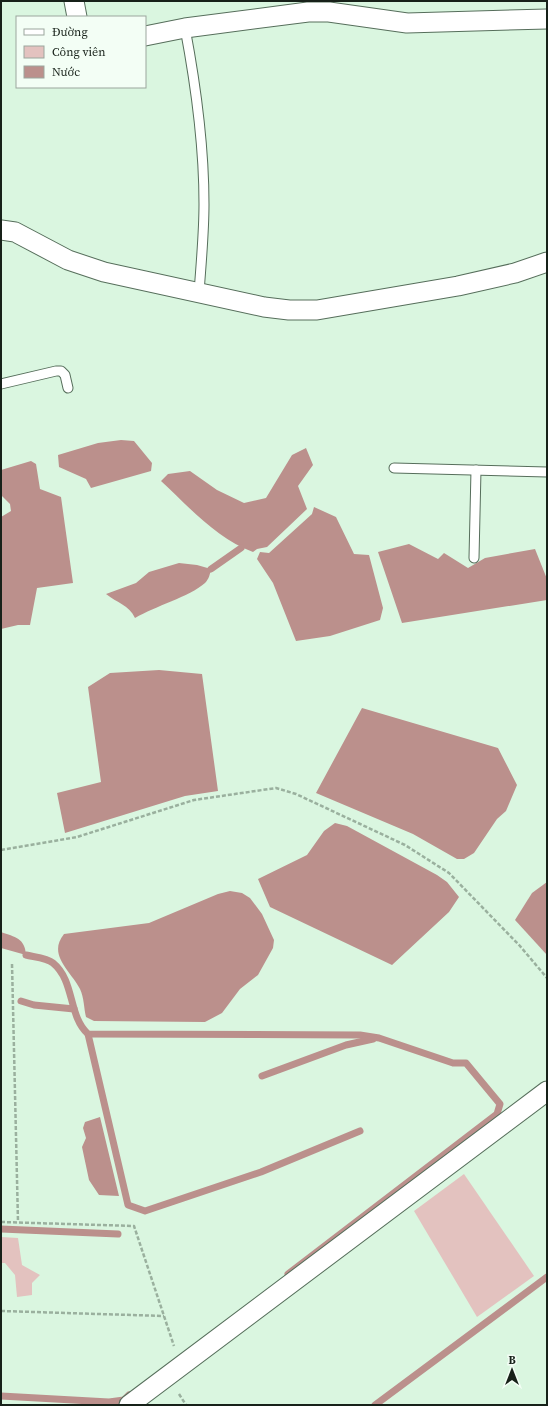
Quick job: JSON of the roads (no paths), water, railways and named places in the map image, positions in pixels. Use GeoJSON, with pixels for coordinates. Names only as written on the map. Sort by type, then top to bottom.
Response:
{"type":"FeatureCollection","features":[{"type":"Feature","properties":{"kind":"street"},"geometry":{"type":"LineString","coordinates":[[74,1],[77,16]]}},
{"type":"Feature","properties":{"kind":"street"},"geometry":{"type":"LineString","coordinates":[[146,36],[185,28],[308,12],[329,12],[407,23],[547,19]]}},
{"type":"Feature","properties":{"kind":"street"},"geometry":{"type":"LineString","coordinates":[[1,230],[15,232],[84,267],[264,307],[289,310],[317,310],[458,286],[515,273],[547,262]]}},
{"type":"Feature","properties":{"kind":"street"},"geometry":{"type":"LineString","coordinates":[[129,1405],[547,1091]]}},
{"type":"Feature","properties":{"kind":"lane"},"geometry":{"type":"LineString","coordinates":[[185,28],[198,106],[202,162],[204,205],[199,293]]}},
{"type":"Feature","properties":{"kind":"lane"},"geometry":{"type":"LineString","coordinates":[[1,384],[61,371],[65,375],[68,388]]}},
{"type":"Feature","properties":{"kind":"lane"},"geometry":{"type":"LineString","coordinates":[[394,468],[547,472]]}},
{"type":"Feature","properties":{"kind":"lane"},"geometry":{"type":"LineString","coordinates":[[474,558],[476,470]]}},
{"type":"Feature","properties":{"kind":"water"},"geometry":{"type":"Polygon","coordinates":[[[121,440],[134,441],[152,463],[151,471],[91,488],[86,479],[59,467],[58,455],[98,443],[121,440]]]}},
{"type":"Feature","properties":{"kind":"water"},"geometry":{"type":"Polygon","coordinates":[[[306,448],[313,465],[298,486],[307,509],[267,547],[257,549],[253,552],[215,531],[161,481],[168,474],[190,471],[217,490],[244,503],[266,498],[292,455],[306,448]]]}},
{"type":"Feature","properties":{"kind":"water"},"geometry":{"type":"Polygon","coordinates":[[[31,461],[36,464],[40,489],[61,497],[73,583],[37,588],[30,625],[18,625],[1,629],[1,517],[11,511],[10,504],[1,495],[1,470],[31,461]]]}},
{"type":"Feature","properties":{"kind":"water"},"geometry":{"type":"Polygon","coordinates":[[[314,507],[336,517],[354,554],[369,555],[383,608],[380,620],[330,636],[296,641],[273,583],[257,559],[260,552],[269,553],[312,514],[314,507]]]}},
{"type":"Feature","properties":{"kind":"water"},"geometry":{"type":"Polygon","coordinates":[[[409,544],[438,559],[444,553],[468,568],[485,558],[535,549],[547,579],[547,600],[402,623],[378,552],[409,544]]]}},
{"type":"Feature","properties":{"kind":"water"},"geometry":{"type":"Polygon","coordinates":[[[179,563],[197,565],[211,569],[210,575],[205,583],[190,593],[135,618],[126,607],[106,594],[136,583],[149,572],[179,563]]]}},
{"type":"Feature","properties":{"kind":"water"},"geometry":{"type":"Polygon","coordinates":[[[159,670],[202,674],[218,791],[185,796],[65,833],[57,793],[101,782],[88,687],[110,673],[159,670]]]}},
{"type":"Feature","properties":{"kind":"water"},"geometry":{"type":"Polygon","coordinates":[[[362,708],[498,748],[517,785],[506,811],[497,819],[474,853],[464,859],[457,859],[413,834],[316,793],[362,708]]]}},
{"type":"Feature","properties":{"kind":"water"},"geometry":{"type":"Polygon","coordinates":[[[335,823],[347,826],[437,875],[447,882],[459,897],[449,912],[392,965],[270,907],[258,879],[307,855],[324,831],[335,823]]]}},
{"type":"Feature","properties":{"kind":"water"},"geometry":{"type":"Polygon","coordinates":[[[547,882],[547,955],[515,920],[532,893],[547,882]]]}},
{"type":"Feature","properties":{"kind":"water"},"geometry":{"type":"Polygon","coordinates":[[[230,891],[242,893],[250,898],[262,914],[274,940],[273,948],[258,975],[240,989],[222,1013],[205,1022],[94,1021],[86,1017],[80,989],[62,963],[59,956],[59,942],[64,934],[149,923],[218,894],[230,891]]]}},
{"type":"Feature","properties":{"kind":"water"},"geometry":{"type":"Polygon","coordinates":[[[1,932],[18,939],[24,945],[26,955],[1,948],[1,932]]]}},
{"type":"Feature","properties":{"kind":"water"},"geometry":{"type":"Polygon","coordinates":[[[100,1117],[119,1196],[99,1195],[89,1180],[82,1147],[86,1138],[83,1128],[85,1122],[100,1117]]]}},
{"type":"Feature","properties":{"kind":"waterway"},"geometry":{"type":"LineString","coordinates":[[211,569],[241,548]]}},
{"type":"Feature","properties":{"kind":"waterway"},"geometry":{"type":"LineString","coordinates":[[26,955],[50,961],[60,970],[65,979],[77,1018],[88,1034],[360,1035],[379,1038],[453,1063],[466,1063],[500,1104],[497,1114],[288,1274]]}},
{"type":"Feature","properties":{"kind":"waterway"},"geometry":{"type":"LineString","coordinates":[[21,1001],[34,1005],[74,1009]]}},
{"type":"Feature","properties":{"kind":"waterway"},"geometry":{"type":"LineString","coordinates":[[88,1034],[128,1205],[145,1211],[261,1172],[360,1131]]}},
{"type":"Feature","properties":{"kind":"waterway"},"geometry":{"type":"LineString","coordinates":[[262,1076],[346,1045],[373,1039]]}},
{"type":"Feature","properties":{"kind":"waterway"},"geometry":{"type":"LineString","coordinates":[[1,1229],[118,1234]]}},
{"type":"Feature","properties":{"kind":"waterway"},"geometry":{"type":"LineString","coordinates":[[375,1405],[547,1277]]}},
{"type":"Feature","properties":{"kind":"waterway"},"geometry":{"type":"LineString","coordinates":[[1,1396],[109,1402],[124,1400],[129,1395]]}}]}
